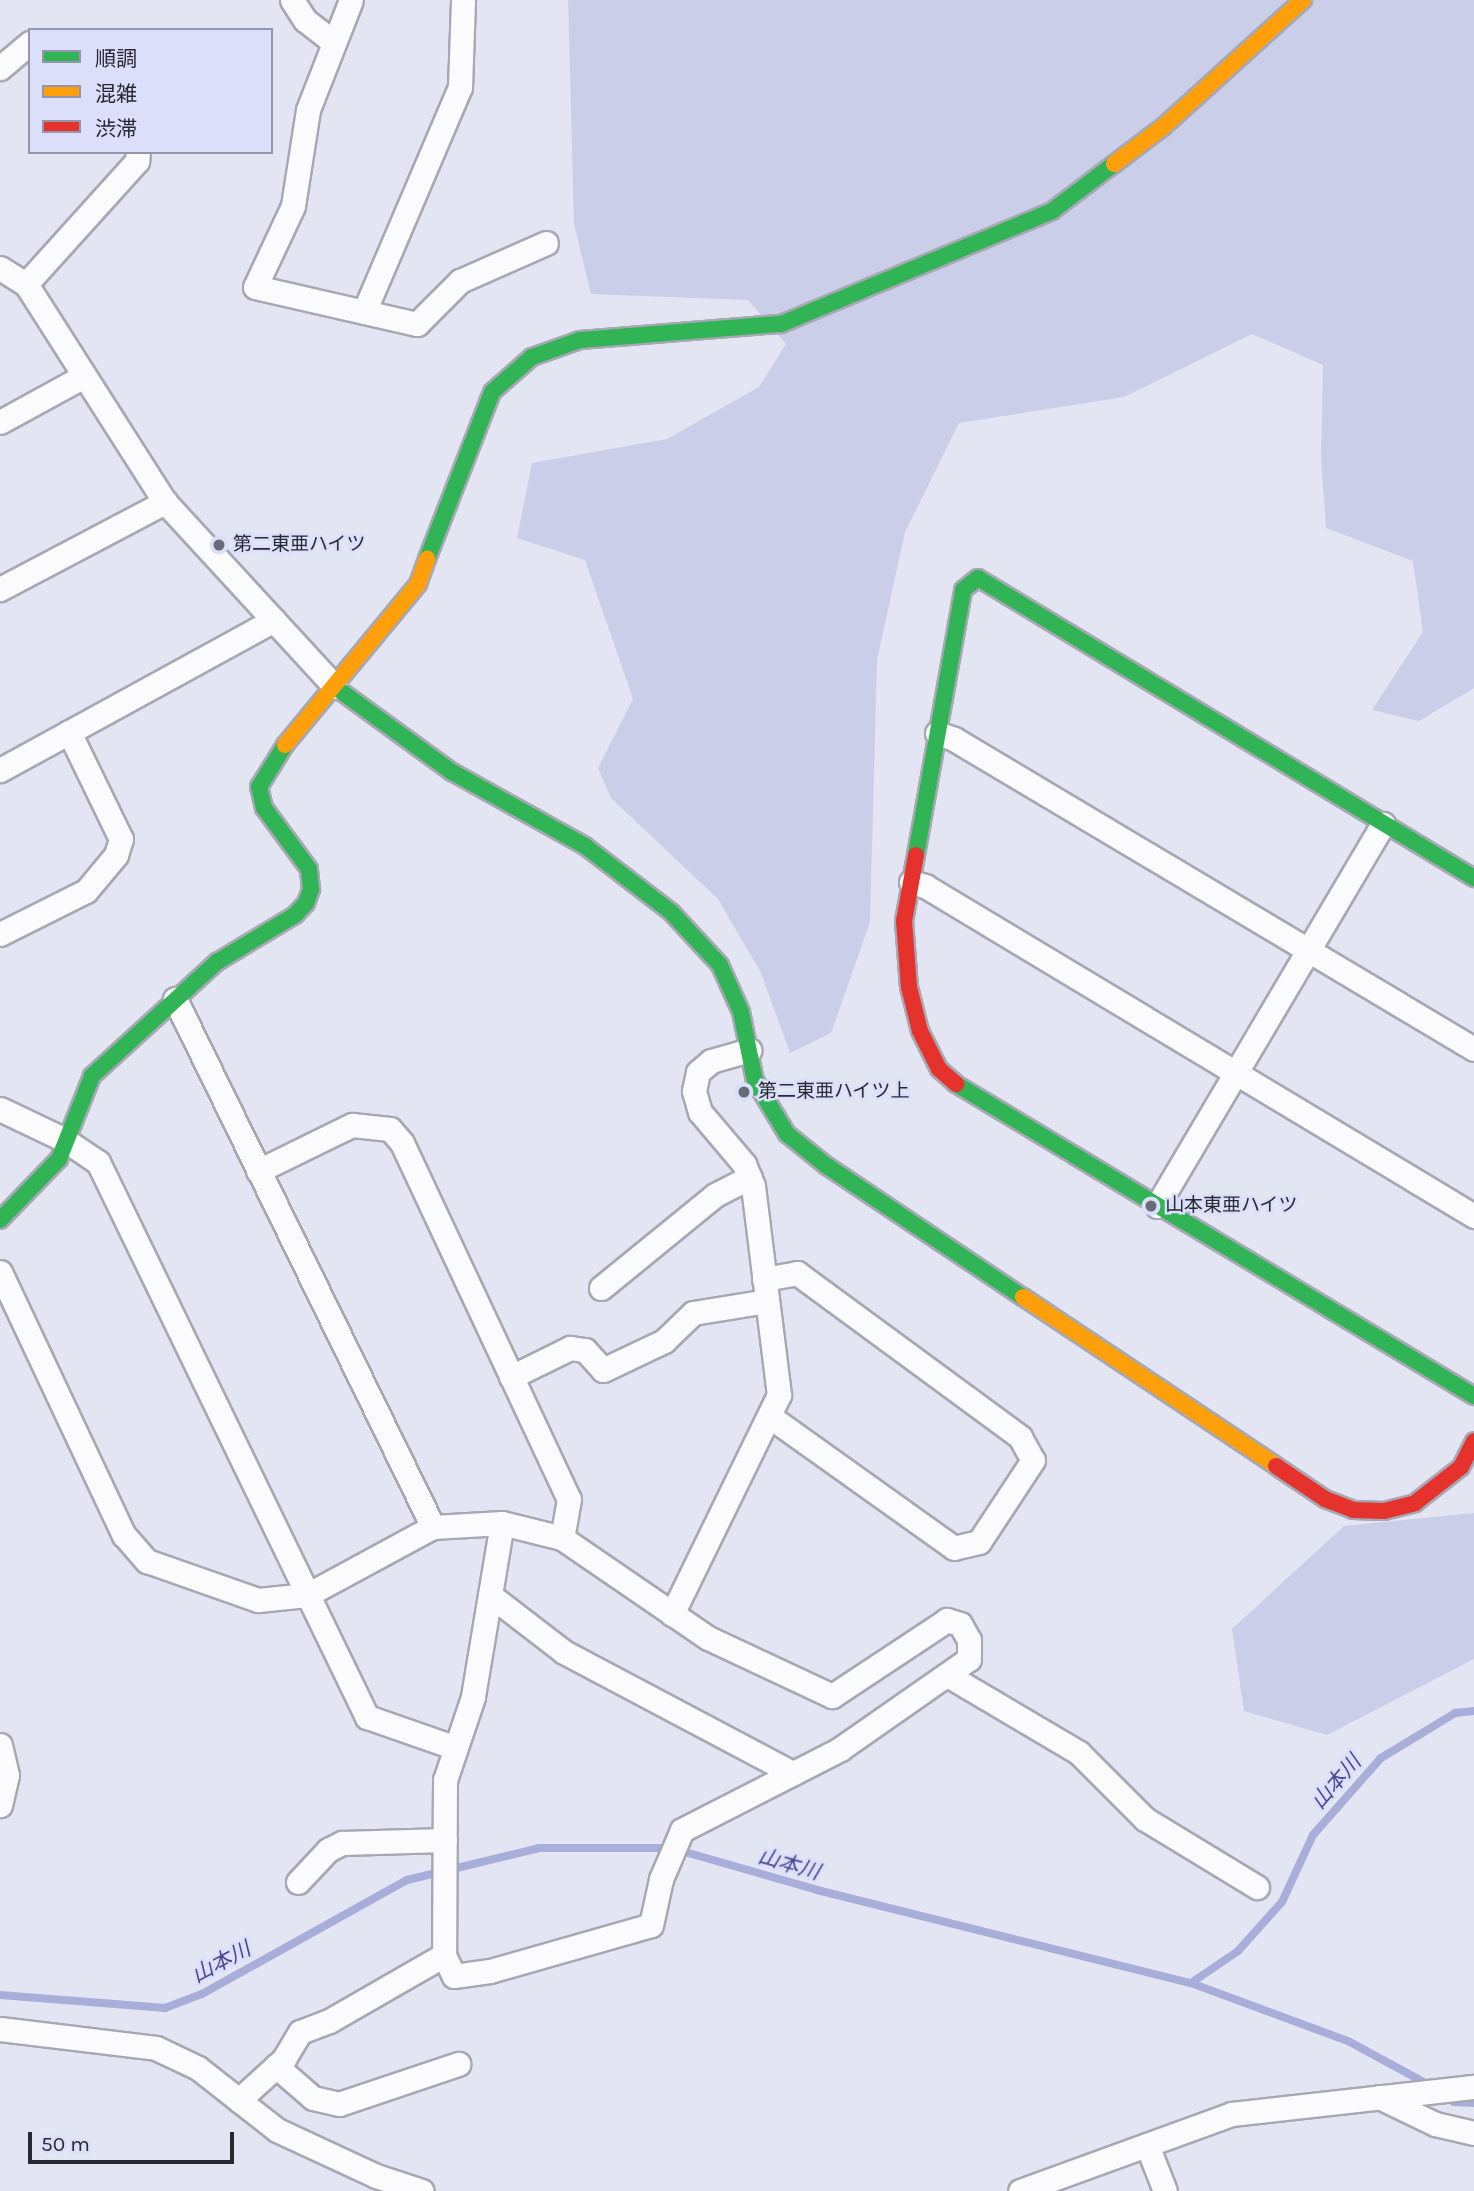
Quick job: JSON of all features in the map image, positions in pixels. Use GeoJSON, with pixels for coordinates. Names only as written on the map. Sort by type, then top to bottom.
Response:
{"type":"FeatureCollection","features":[{"type":"Feature","properties":{"kind":"street"},"geometry":{"type":"LineString","coordinates":[[292,0],[305,20],[332,41]]}},
{"type":"Feature","properties":{"kind":"street"},"geometry":{"type":"LineString","coordinates":[[351,0],[332,41],[308,110],[293,206],[255,288],[417,324],[460,281],[546,243]]}},
{"type":"Feature","properties":{"kind":"street"},"geometry":{"type":"LineString","coordinates":[[364,312],[460,88],[463,0]]}},
{"type":"Feature","properties":{"kind":"street"},"geometry":{"type":"LineString","coordinates":[[0,1220],[59,1159],[92,1076],[217,962],[296,915],[306,903],[311,889],[309,869],[293,842],[264,808],[259,787],[272,761],[418,584],[492,392],[510,372],[532,357],[580,340],[781,324],[1052,211],[1163,127],[1303,0]]}},
{"type":"Feature","properties":{"kind":"street"},"geometry":{"type":"LineString","coordinates":[[0,68],[28,45]]}},
{"type":"Feature","properties":{"kind":"street"},"geometry":{"type":"LineString","coordinates":[[26,284],[137,161],[138,154]]}},
{"type":"Feature","properties":{"kind":"street"},"geometry":{"type":"LineString","coordinates":[[0,268],[26,284],[164,502],[335,687],[452,772],[585,846],[671,912],[720,965],[741,1012],[755,1081],[787,1134],[827,1166],[1325,1499],[1353,1510],[1384,1511],[1415,1503],[1461,1468],[1474,1441]]}},
{"type":"Feature","properties":{"kind":"street"},"geometry":{"type":"LineString","coordinates":[[0,422],[84,376]]}},
{"type":"Feature","properties":{"kind":"street"},"geometry":{"type":"LineString","coordinates":[[0,589],[164,502]]}},
{"type":"Feature","properties":{"kind":"street"},"geometry":{"type":"LineString","coordinates":[[1474,878],[978,578],[963,590],[904,921],[909,988],[920,1031],[939,1069],[968,1094],[1474,1396]]}},
{"type":"Feature","properties":{"kind":"street"},"geometry":{"type":"LineString","coordinates":[[0,770],[274,620]]}},
{"type":"Feature","properties":{"kind":"street"},"geometry":{"type":"LineString","coordinates":[[0,934],[86,891],[116,855],[121,839],[69,732]]}},
{"type":"Feature","properties":{"kind":"street"},"geometry":{"type":"LineString","coordinates":[[937,733],[954,739],[1474,1049]]}},
{"type":"Feature","properties":{"kind":"street"},"geometry":{"type":"LineString","coordinates":[[1157,1206],[1383,824]]}},
{"type":"Feature","properties":{"kind":"street"},"geometry":{"type":"LineString","coordinates":[[911,882],[925,886],[1474,1216]]}},
{"type":"Feature","properties":{"kind":"street"},"geometry":{"type":"LineString","coordinates":[[175,999],[433,1527]]}},
{"type":"Feature","properties":{"kind":"street"},"geometry":{"type":"LineString","coordinates":[[672,1615],[779,1395],[750,1177],[700,1112],[694,1091],[698,1072],[711,1060],[749,1050]]}},
{"type":"Feature","properties":{"kind":"street"},"geometry":{"type":"LineString","coordinates":[[0,1109],[65,1140],[98,1162],[367,1717],[453,1747]]}},
{"type":"Feature","properties":{"kind":"street"},"geometry":{"type":"LineString","coordinates":[[258,1171],[352,1125],[390,1129],[402,1143],[569,1499],[562,1538]]}},
{"type":"Feature","properties":{"kind":"street"},"geometry":{"type":"LineString","coordinates":[[601,1288],[715,1195],[750,1177]]}},
{"type":"Feature","properties":{"kind":"street"},"geometry":{"type":"LineString","coordinates":[[0,1272],[124,1535],[147,1561],[258,1600],[307,1595],[433,1527],[502,1523],[562,1538],[708,1638],[832,1696],[947,1620],[960,1624],[969,1640],[969,1659],[840,1749],[682,1830],[661,1880],[651,1925],[491,1972],[454,1976],[444,1955],[445,1780],[453,1747],[473,1697],[502,1523]]}},
{"type":"Feature","properties":{"kind":"street"},"geometry":{"type":"LineString","coordinates":[[511,1377],[570,1348],[585,1350],[603,1370],[664,1342],[693,1313],[765,1290],[797,1273],[1020,1437],[1033,1460],[979,1542],[954,1548],[769,1416]]}},
{"type":"Feature","properties":{"kind":"street"},"geometry":{"type":"LineString","coordinates":[[490,1595],[564,1652],[793,1773]]}},
{"type":"Feature","properties":{"kind":"street"},"geometry":{"type":"LineString","coordinates":[[949,1675],[1079,1753],[1145,1819],[1257,1887]]}},
{"type":"Feature","properties":{"kind":"street"},"geometry":{"type":"LineString","coordinates":[[0,1745],[7,1775],[0,1805]]}},
{"type":"Feature","properties":{"kind":"street"},"geometry":{"type":"LineString","coordinates":[[298,1882],[328,1850],[342,1843],[445,1840]]}},
{"type":"Feature","properties":{"kind":"street"},"geometry":{"type":"LineString","coordinates":[[239,2100],[276,2066],[300,2032],[329,2021],[444,1955]]}},
{"type":"Feature","properties":{"kind":"street"},"geometry":{"type":"LineString","coordinates":[[0,2029],[156,2048],[198,2068],[277,2130],[376,2176],[422,2191]]}},
{"type":"Feature","properties":{"kind":"street"},"geometry":{"type":"LineString","coordinates":[[276,2066],[313,2098],[339,2104],[458,2064]]}},
{"type":"Feature","properties":{"kind":"street"},"geometry":{"type":"LineString","coordinates":[[1020,2191],[1232,2114],[1466,2087]]}},
{"type":"Feature","properties":{"kind":"street"},"geometry":{"type":"LineString","coordinates":[[1378,2097],[1436,2124],[1474,2133]]}},
{"type":"Feature","properties":{"kind":"street"},"geometry":{"type":"LineString","coordinates":[[1147,2145],[1165,2191]]}},
{"type":"Feature","properties":{"kind":"shaded area"},"geometry":{"type":"Polygon","coordinates":[[[568,0],[1474,0],[1474,688],[1419,721],[1372,710],[1423,632],[1413,561],[1326,528],[1321,458],[1323,365],[1252,334],[1124,397],[959,423],[905,532],[877,660],[870,922],[831,1033],[790,1053],[761,973],[718,899],[611,798],[598,768],[633,699],[585,560],[517,538],[532,463],[667,439],[759,387],[786,344],[748,300],[591,294],[574,224],[568,0]]]}},
{"type":"Feature","properties":{"kind":"shaded area"},"geometry":{"type":"Polygon","coordinates":[[[1474,1513],[1474,1659],[1327,1735],[1244,1711],[1232,1629],[1344,1526],[1474,1513]]]}},
{"type":"Feature","properties":{"kind":"waterway","name":"山本川"},"geometry":{"type":"LineString","coordinates":[[0,1995],[165,2008],[202,1994],[407,1880],[539,1848],[671,1848],[817,1890],[1191,1983],[1238,1951],[1282,1902],[1313,1835],[1381,1758],[1455,1713],[1474,1711]]}},
{"type":"Feature","properties":{"kind":"waterway"},"geometry":{"type":"LineString","coordinates":[[1191,1983],[1348,2041],[1431,2086]]}},
{"type":"Feature","properties":{"kind":"waterway"},"geometry":{"type":"LineString","coordinates":[[1444,2095],[1454,2102],[1474,2103]]}},
{"type":"Feature","properties":{"kind":"traffic: fast"},"geometry":{"type":"LineString","coordinates":[[427,559],[492,392],[532,357],[580,340],[781,324],[1052,211],[1114,164]]}},
{"type":"Feature","properties":{"kind":"traffic: fast"},"geometry":{"type":"LineString","coordinates":[[916,855],[963,590],[978,578],[1474,878]]}},
{"type":"Feature","properties":{"kind":"traffic: fast"},"geometry":{"type":"LineString","coordinates":[[335,687],[452,772],[585,846],[671,912],[720,965],[741,1012],[755,1081],[787,1134],[827,1166],[1023,1297]]}},
{"type":"Feature","properties":{"kind":"traffic: fast"},"geometry":{"type":"LineString","coordinates":[[0,1220],[59,1159],[92,1076],[217,962],[295,915],[306,903],[311,889],[309,869],[264,808],[259,787],[285,745]]}},
{"type":"Feature","properties":{"kind":"traffic: fast"},"geometry":{"type":"LineString","coordinates":[[956,1084],[1474,1396]]}},
{"type":"Feature","properties":{"kind":"traffic: slow"},"geometry":{"type":"LineString","coordinates":[[1114,164],[1163,127],[1303,0]]}},
{"type":"Feature","properties":{"kind":"traffic: slow"},"geometry":{"type":"LineString","coordinates":[[285,745],[418,584],[427,559]]}},
{"type":"Feature","properties":{"kind":"traffic: slow"},"geometry":{"type":"LineString","coordinates":[[1023,1297],[1276,1466]]}},
{"type":"Feature","properties":{"kind":"traffic: jam"},"geometry":{"type":"LineString","coordinates":[[916,855],[904,921],[909,987],[920,1031],[939,1069],[956,1084]]}},
{"type":"Feature","properties":{"kind":"traffic: jam"},"geometry":{"type":"LineString","coordinates":[[1276,1466],[1325,1499],[1353,1510],[1384,1511],[1415,1503],[1461,1467],[1474,1441]]}},
{"type":"Feature","properties":{"kind":"place","name":"第二東亜ハイツ"},"geometry":{"type":"Point","coordinates":[219,545]}},
{"type":"Feature","properties":{"kind":"place","name":"第二東亜ハイツ上"},"geometry":{"type":"Point","coordinates":[744,1092]}},
{"type":"Feature","properties":{"kind":"place","name":"山本東亜ハイツ"},"geometry":{"type":"Point","coordinates":[1151,1206]}}]}
